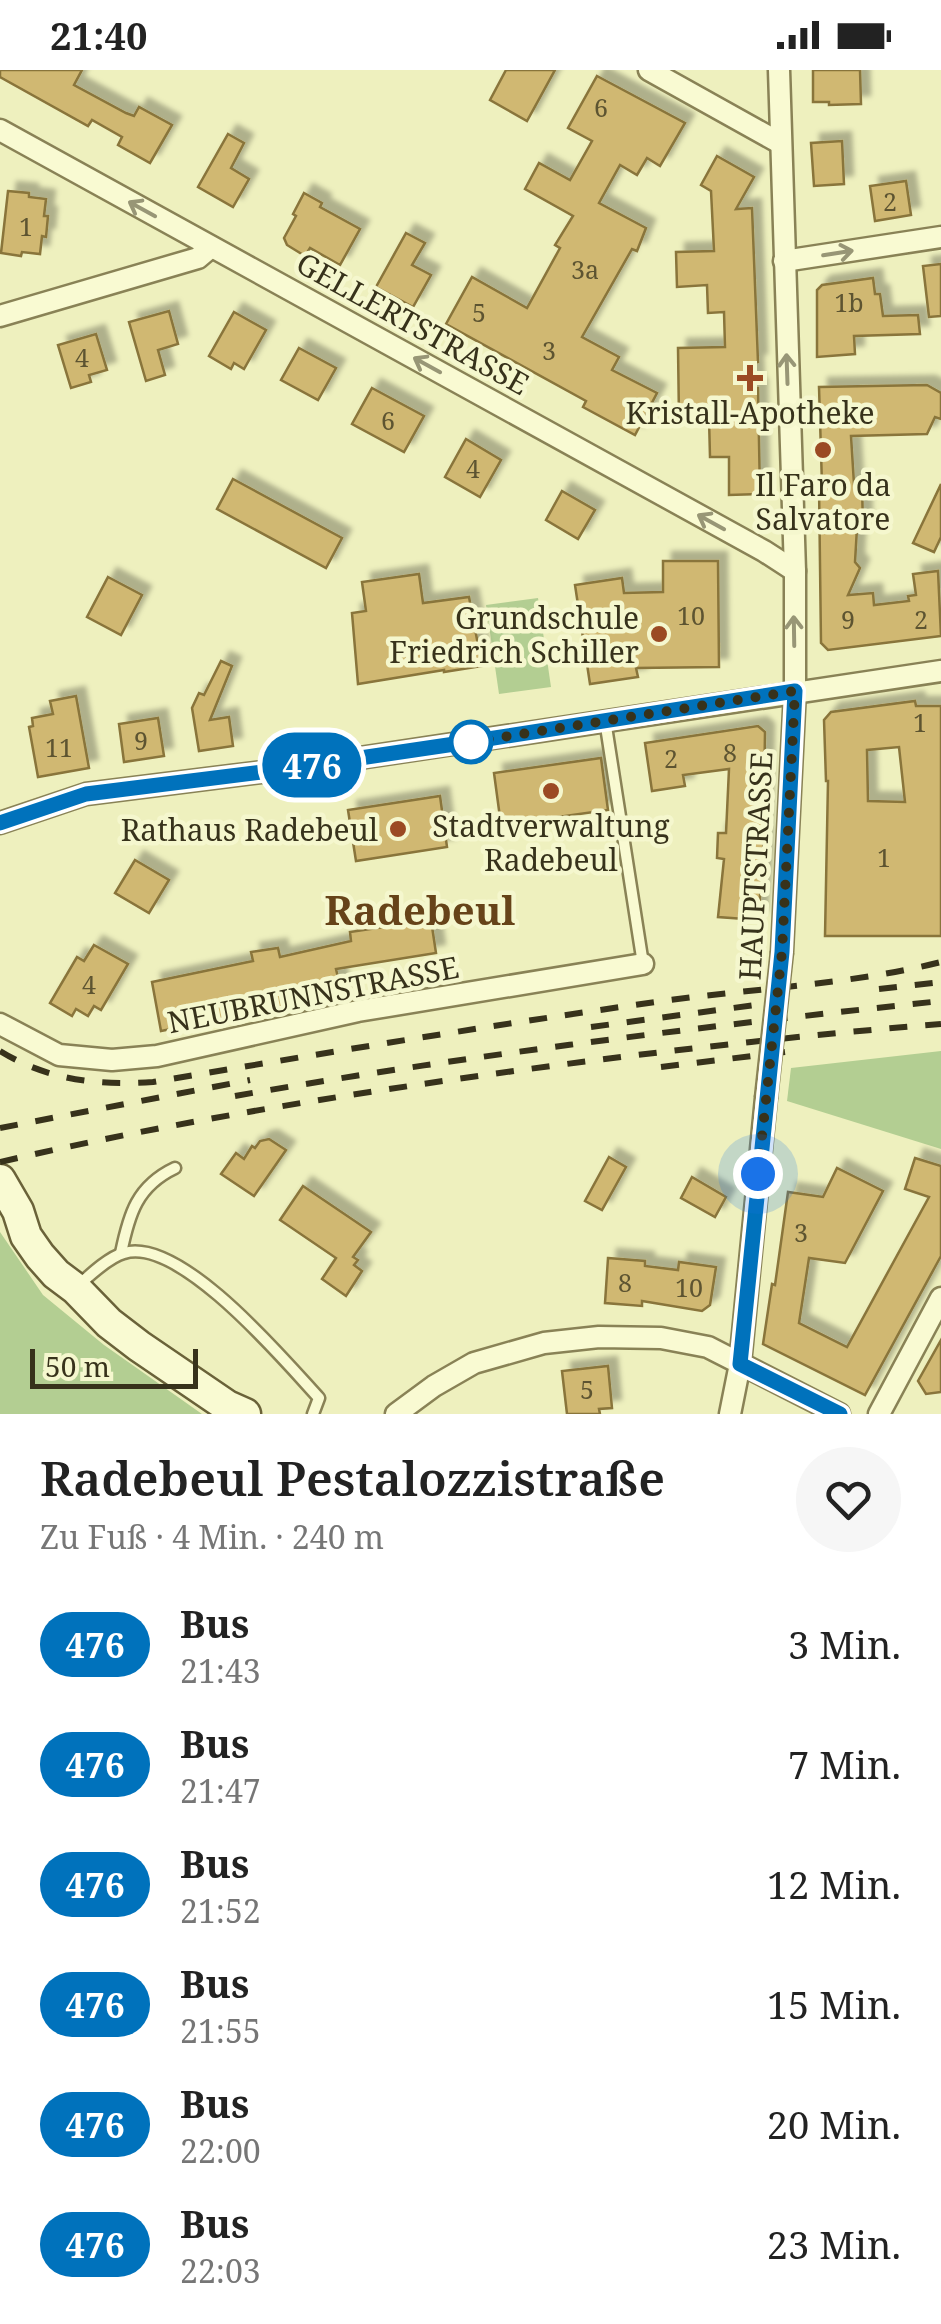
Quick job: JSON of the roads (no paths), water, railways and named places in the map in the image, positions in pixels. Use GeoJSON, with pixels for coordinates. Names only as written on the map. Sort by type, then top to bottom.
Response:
{"type":"FeatureCollection","features":[{"type":"Feature","properties":{"kind":"street"},"geometry":{"type":"LineString","coordinates":[[648,70],[780,144]]}},
{"type":"Feature","properties":{"kind":"street","name":"HAUPTSTRASSE"},"geometry":{"type":"LineString","coordinates":[[730,1414],[740,1364],[782,952],[795,691],[795,571],[779,70]]}},
{"type":"Feature","properties":{"kind":"street","name":"GELLERTSTRASSE"},"geometry":{"type":"LineString","coordinates":[[0,130],[764,550],[795,571]]}},
{"type":"Feature","properties":{"kind":"street"},"geometry":{"type":"LineString","coordinates":[[784,261],[941,237]]}},
{"type":"Feature","properties":{"kind":"street"},"geometry":{"type":"LineString","coordinates":[[0,316],[198,258],[212,247]]}},
{"type":"Feature","properties":{"kind":"street"},"geometry":{"type":"LineString","coordinates":[[0,823],[86,794],[286,769],[941,671]]}},
{"type":"Feature","properties":{"kind":"street","name":"NEUBRUNNSTRASSE"},"geometry":{"type":"LineString","coordinates":[[0,1024],[59,1055],[112,1060],[157,1056],[358,1011],[644,964]]}},
{"type":"Feature","properties":{"kind":"street"},"geometry":{"type":"LineString","coordinates":[[0,1180],[18,1211],[26,1236],[56,1274],[139,1346],[245,1414]]}},
{"type":"Feature","properties":{"kind":"street"},"geometry":{"type":"LineString","coordinates":[[880,1414],[941,1298]]}},
{"type":"Feature","properties":{"kind":"street"},"geometry":{"type":"LineString","coordinates":[[400,1413],[434,1386],[474,1363],[544,1342],[661,1338],[708,1348],[840,1414]]}},
{"type":"Feature","properties":{"kind":"lane"},"geometry":{"type":"LineString","coordinates":[[605,720],[644,964]]}},
{"type":"Feature","properties":{"kind":"lane"},"geometry":{"type":"LineString","coordinates":[[121,1253],[126,1226],[138,1199],[157,1176],[175,1168]]}},
{"type":"Feature","properties":{"kind":"lane"},"geometry":{"type":"LineString","coordinates":[[76,1289],[121,1253],[170,1259],[253,1326],[319,1398],[313,1414]]}},
{"type":"Feature","properties":{"kind":"railway"},"geometry":{"type":"LineString","coordinates":[[0,1051],[36,1069],[74,1079],[153,1082],[540,1019],[840,981],[941,962]]}},
{"type":"Feature","properties":{"kind":"railway"},"geometry":{"type":"LineString","coordinates":[[879,989],[941,982]]}},
{"type":"Feature","properties":{"kind":"railway"},"geometry":{"type":"LineString","coordinates":[[591,1027],[785,1001]]}},
{"type":"Feature","properties":{"kind":"railway"},"geometry":{"type":"LineString","coordinates":[[235,1096],[587,1042],[941,1001]]}},
{"type":"Feature","properties":{"kind":"railway"},"geometry":{"type":"LineString","coordinates":[[0,1162],[228,1116],[457,1079],[699,1048],[941,1024]]}},
{"type":"Feature","properties":{"kind":"railway"},"geometry":{"type":"LineString","coordinates":[[661,1067],[785,1052]]}},
{"type":"Feature","properties":{"kind":"railway"},"geometry":{"type":"LineString","coordinates":[[0,1128],[250,1080]]}},
{"type":"Feature","properties":{"kind":"place","name":"Kristall-Apotheke"},"geometry":{"type":"Point","coordinates":[750,378]}},
{"type":"Feature","properties":{"kind":"place","name":"Il Faro da Salvatore"},"geometry":{"type":"Point","coordinates":[823,450]}},
{"type":"Feature","properties":{"kind":"place","name":"Grundschule Friedrich Schiller"},"geometry":{"type":"Point","coordinates":[659,634]}},
{"type":"Feature","properties":{"kind":"place","name":"Stadtverwaltung Radebeul"},"geometry":{"type":"Point","coordinates":[551,791]}},
{"type":"Feature","properties":{"kind":"place","name":"Rathaus Radebeul"},"geometry":{"type":"Point","coordinates":[398,829]}},
{"type":"Feature","properties":{"kind":"district","name":"Radebeul"},"geometry":{"type":"Point","coordinates":[420,909]}}]}
